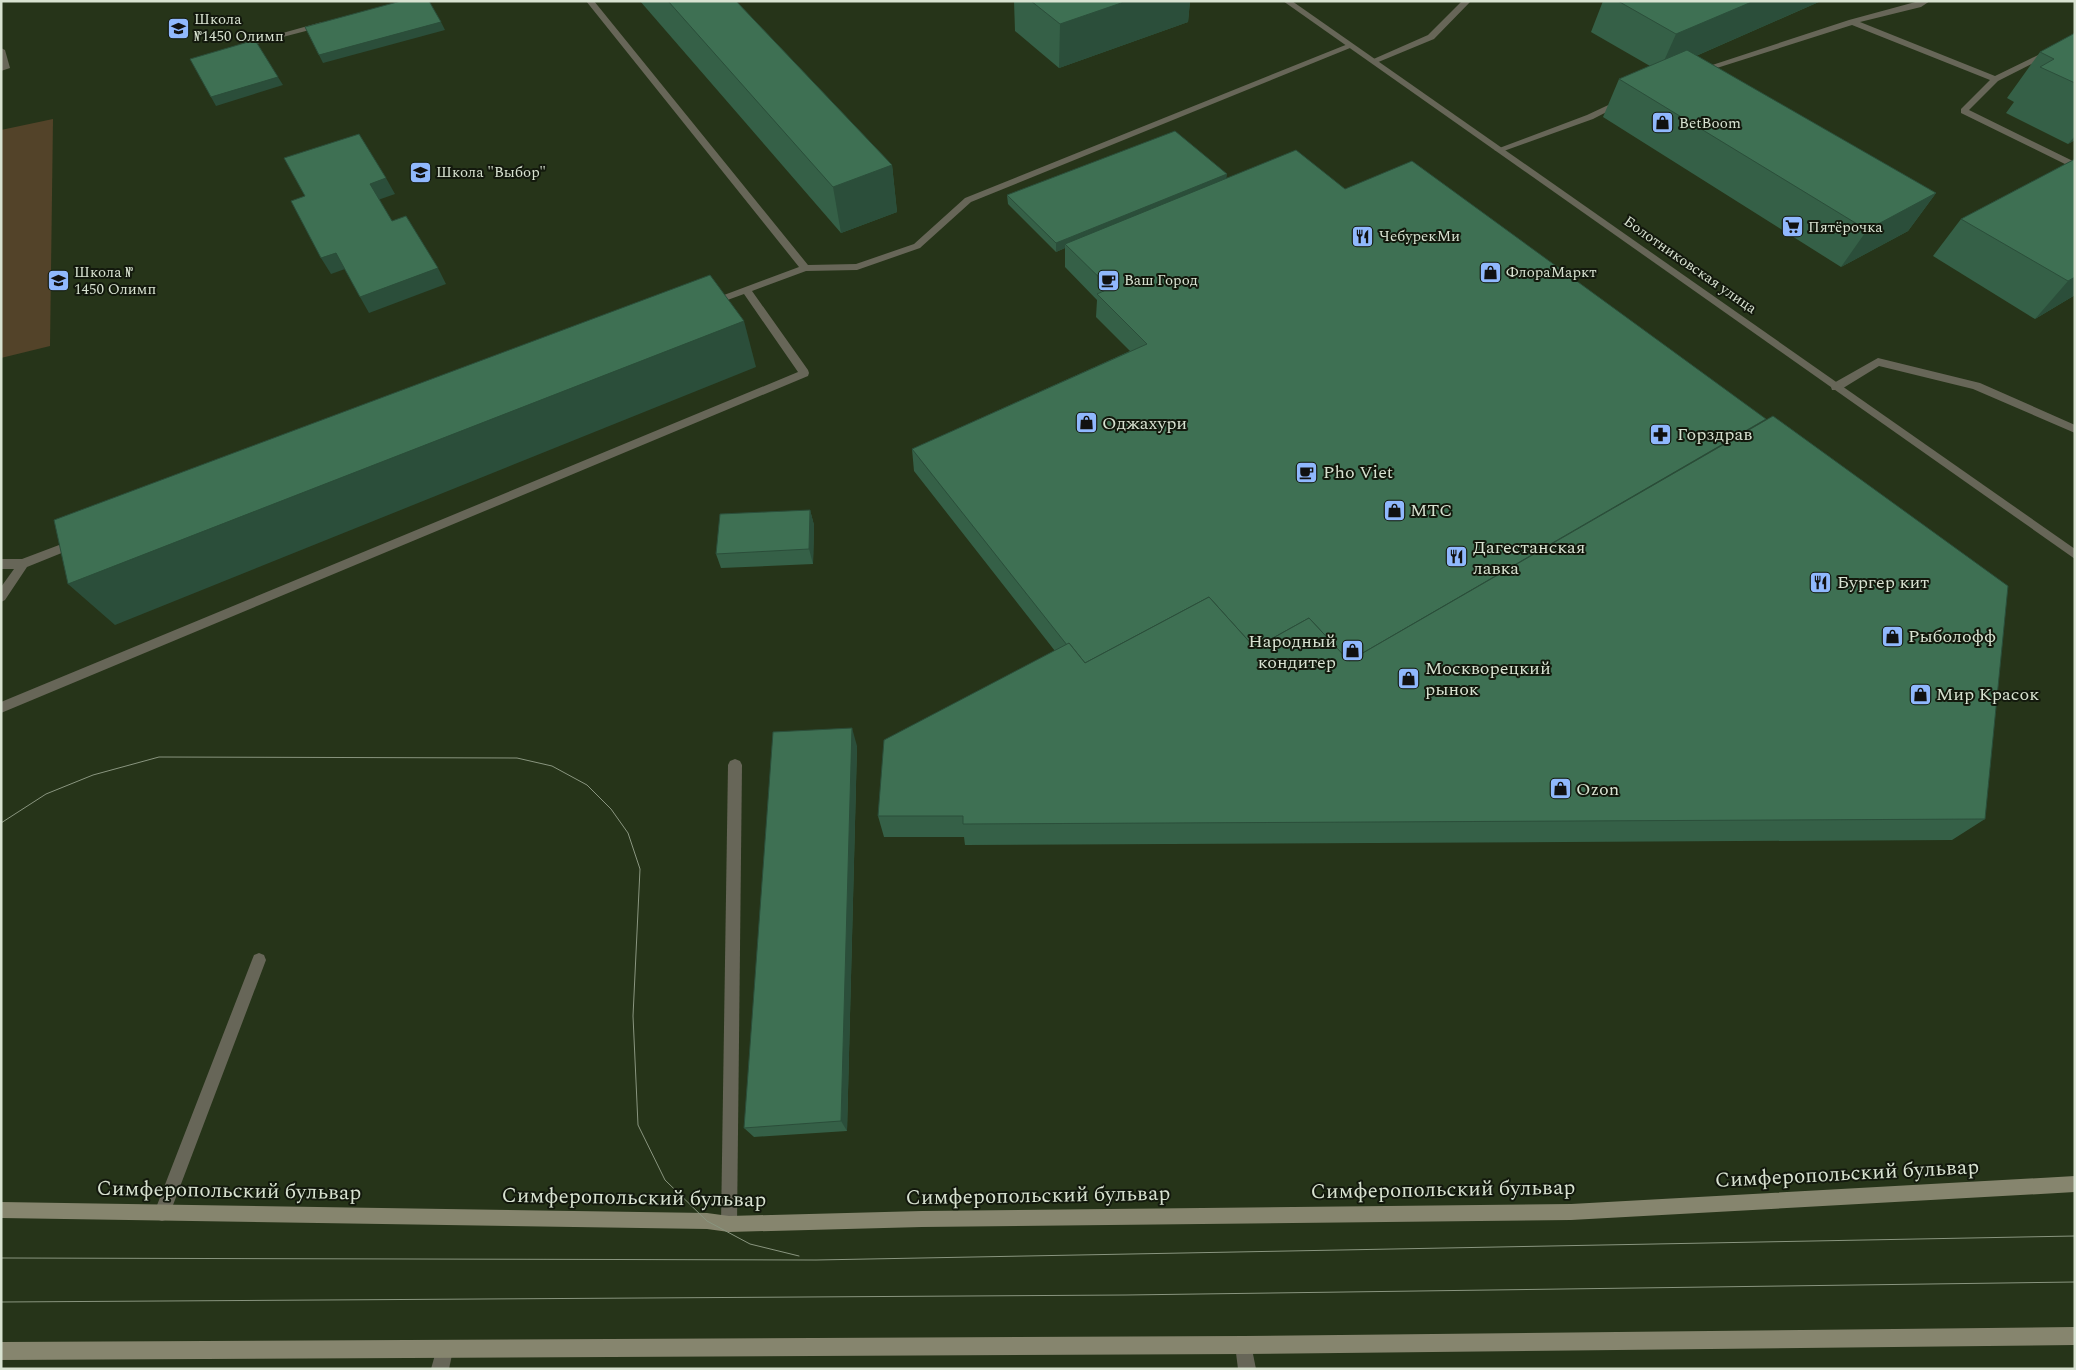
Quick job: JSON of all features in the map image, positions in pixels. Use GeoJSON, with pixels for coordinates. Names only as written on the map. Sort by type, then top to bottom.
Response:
{"type":"FeatureCollection","features":[{"type":"Feature","properties":{"kind":"main road","name":"Симферопольский бульвар"},"geometry":{"type":"LineString","coordinates":[[1,1210],[706,1221],[729,1224],[922,1219],[1571,1212],[2075,1184]]}},
{"type":"Feature","properties":{"kind":"main road"},"geometry":{"type":"LineString","coordinates":[[1,1352],[1244,1345],[2075,1336]]}},
{"type":"Feature","properties":{"kind":"street"},"geometry":{"type":"LineString","coordinates":[[590,1],[804,268]]}},
{"type":"Feature","properties":{"kind":"street","name":"Болотниковская улица"},"geometry":{"type":"LineString","coordinates":[[1287,1],[2075,555]]}},
{"type":"Feature","properties":{"kind":"street"},"geometry":{"type":"LineString","coordinates":[[1374,62],[1431,37],[1467,1]]}},
{"type":"Feature","properties":{"kind":"street"},"geometry":{"type":"LineString","coordinates":[[1687,75],[1852,22],[1918,5],[1926,1]]}},
{"type":"Feature","properties":{"kind":"street"},"geometry":{"type":"LineString","coordinates":[[233,48],[328,22]]}},
{"type":"Feature","properties":{"kind":"street"},"geometry":{"type":"LineString","coordinates":[[1852,22],[1995,79]]}},
{"type":"Feature","properties":{"kind":"street"},"geometry":{"type":"LineString","coordinates":[[2072,164],[1964,111],[1995,79],[2075,39]]}},
{"type":"Feature","properties":{"kind":"street"},"geometry":{"type":"LineString","coordinates":[[700,307],[804,268],[857,267],[917,246],[968,200],[1351,46]]}},
{"type":"Feature","properties":{"kind":"street"},"geometry":{"type":"LineString","coordinates":[[1,50],[6,68],[1,69]]}},
{"type":"Feature","properties":{"kind":"street"},"geometry":{"type":"LineString","coordinates":[[1498,150],[1590,116],[1634,97]]}},
{"type":"Feature","properties":{"kind":"street"},"geometry":{"type":"LineString","coordinates":[[1,708],[804,373],[746,290]]}},
{"type":"Feature","properties":{"kind":"street"},"geometry":{"type":"LineString","coordinates":[[1836,387],[1878,362],[1976,386],[2075,429]]}},
{"type":"Feature","properties":{"kind":"street"},"geometry":{"type":"LineString","coordinates":[[1,564],[23,564],[85,539]]}},
{"type":"Feature","properties":{"kind":"street"},"geometry":{"type":"LineString","coordinates":[[1,597],[23,564]]}},
{"type":"Feature","properties":{"kind":"street"},"geometry":{"type":"LineString","coordinates":[[729,1224],[734,765]]}},
{"type":"Feature","properties":{"kind":"street"},"geometry":{"type":"LineString","coordinates":[[162,1213],[260,960]]}},
{"type":"Feature","properties":{"kind":"street"},"geometry":{"type":"LineString","coordinates":[[1244,1345],[1247,1369]]}},
{"type":"Feature","properties":{"kind":"street"},"geometry":{"type":"LineString","coordinates":[[440,1369],[444,1350]]}},
{"type":"Feature","properties":{"kind":"shaded area"},"geometry":{"type":"Polygon","coordinates":[[[53,119],[50,346],[1,358],[1,130],[53,119]]]}},
{"type":"Feature","properties":{"kind":"building"},"geometry":{"type":"Polygon","coordinates":[[[401,1],[429,1],[441,22],[319,55],[305,27],[401,1]]]}},
{"type":"Feature","properties":{"kind":"building"},"geometry":{"type":"Polygon","coordinates":[[[668,1],[736,1],[892,165],[833,187],[668,1]]]}},
{"type":"Feature","properties":{"kind":"building"},"geometry":{"type":"Polygon","coordinates":[[[1031,1],[1127,1],[1060,24],[1031,1]]]}},
{"type":"Feature","properties":{"kind":"building"},"geometry":{"type":"Polygon","coordinates":[[[1618,1],[1754,1],[1676,34],[1618,1]]]}},
{"type":"Feature","properties":{"kind":"building"},"geometry":{"type":"Polygon","coordinates":[[[2075,33],[2075,83],[2040,67],[2054,59],[2040,52],[2075,33]]]}},
{"type":"Feature","properties":{"kind":"building"},"geometry":{"type":"Polygon","coordinates":[[[255,40],[278,77],[211,97],[190,59],[255,40]]]}},
{"type":"Feature","properties":{"kind":"building"},"geometry":{"type":"Polygon","coordinates":[[[1687,50],[1936,193],[1867,230],[1619,79],[1687,50]]]}},
{"type":"Feature","properties":{"kind":"building"},"geometry":{"type":"Polygon","coordinates":[[[1175,131],[1227,174],[1056,243],[1007,195],[1175,131]]]}},
{"type":"Feature","properties":{"kind":"building"},"geometry":{"type":"Polygon","coordinates":[[[359,134],[386,178],[370,184],[392,221],[406,216],[438,268],[360,297],[336,253],[321,258],[291,201],[305,196],[284,158],[359,134]]]}},
{"type":"Feature","properties":{"kind":"building"},"geometry":{"type":"Polygon","coordinates":[[[1296,150],[1345,189],[1412,161],[1766,419],[1349,661],[1309,618],[1255,648],[1209,597],[1085,663],[1069,643],[1067,645],[912,449],[1147,344],[1097,294],[1110,288],[1065,244],[1296,150]]]}},
{"type":"Feature","properties":{"kind":"building"},"geometry":{"type":"Polygon","coordinates":[[[2075,159],[2075,277],[2068,281],[1961,219],[2075,159]]]}},
{"type":"Feature","properties":{"kind":"building"},"geometry":{"type":"Polygon","coordinates":[[[710,275],[744,321],[68,584],[54,520],[710,275]]]}},
{"type":"Feature","properties":{"kind":"building"},"geometry":{"type":"Polygon","coordinates":[[[1773,416],[2008,586],[1985,819],[963,824],[963,816],[878,816],[884,740],[1069,643],[1085,663],[1209,597],[1255,648],[1309,618],[1349,661],[1773,416]]]}},
{"type":"Feature","properties":{"kind":"building"},"geometry":{"type":"Polygon","coordinates":[[[810,510],[809,549],[716,554],[720,514],[810,510]]]}},
{"type":"Feature","properties":{"kind":"building"},"geometry":{"type":"Polygon","coordinates":[[[852,728],[841,1121],[744,1128],[773,732],[852,728]]]}},
{"type":"Feature","properties":{"kind":"tram line"},"geometry":{"type":"LineString","coordinates":[[1,823],[46,794],[93,775],[159,757],[517,758],[552,766],[587,785],[611,809],[628,833],[640,869],[633,1016],[638,1125],[665,1180],[707,1221],[750,1244],[799,1256]]}},
{"type":"Feature","properties":{"kind":"tram line"},"geometry":{"type":"LineString","coordinates":[[1,1258],[816,1260],[2075,1236]]}},
{"type":"Feature","properties":{"kind":"tram line"},"geometry":{"type":"LineString","coordinates":[[1,1302],[1126,1295],[2075,1282]]}},
{"type":"Feature","properties":{"kind":"place","name":"Школа №1450 Олимп"},"geometry":{"type":"Point","coordinates":[178,28]}},
{"type":"Feature","properties":{"kind":"place","name":"BetBoom"},"geometry":{"type":"Point","coordinates":[1663,123]}},
{"type":"Feature","properties":{"kind":"place","name":"Школа \"Выбор\""},"geometry":{"type":"Point","coordinates":[420,172]}},
{"type":"Feature","properties":{"kind":"place","name":"Пятёрочка"},"geometry":{"type":"Point","coordinates":[1792,227]}},
{"type":"Feature","properties":{"kind":"place","name":"ЧебурекМи"},"geometry":{"type":"Point","coordinates":[1363,236]}},
{"type":"Feature","properties":{"kind":"place","name":"ФлораМаркт"},"geometry":{"type":"Point","coordinates":[1490,272]}},
{"type":"Feature","properties":{"kind":"place","name":"Ваш Город"},"geometry":{"type":"Point","coordinates":[1108,280]}},
{"type":"Feature","properties":{"kind":"place","name":"Школа № 1450 Олимп"},"geometry":{"type":"Point","coordinates":[58,281]}},
{"type":"Feature","properties":{"kind":"place","name":"Оджахури"},"geometry":{"type":"Point","coordinates":[1086,423]}},
{"type":"Feature","properties":{"kind":"place","name":"Горздрав"},"geometry":{"type":"Point","coordinates":[1661,434]}},
{"type":"Feature","properties":{"kind":"place","name":"Pho Viet"},"geometry":{"type":"Point","coordinates":[1307,472]}},
{"type":"Feature","properties":{"kind":"place","name":"МТС"},"geometry":{"type":"Point","coordinates":[1394,510]}},
{"type":"Feature","properties":{"kind":"place","name":"Дагестанская лавка"},"geometry":{"type":"Point","coordinates":[1457,557]}},
{"type":"Feature","properties":{"kind":"place","name":"Бургер кит"},"geometry":{"type":"Point","coordinates":[1821,582]}},
{"type":"Feature","properties":{"kind":"place","name":"Рыболофф"},"geometry":{"type":"Point","coordinates":[1892,636]}},
{"type":"Feature","properties":{"kind":"place","name":"Народный кондитер"},"geometry":{"type":"Point","coordinates":[1352,651]}},
{"type":"Feature","properties":{"kind":"place","name":"Москворецкий рынок"},"geometry":{"type":"Point","coordinates":[1409,678]}},
{"type":"Feature","properties":{"kind":"place","name":"Мир Красок"},"geometry":{"type":"Point","coordinates":[1920,694]}},
{"type":"Feature","properties":{"kind":"place","name":"Ozon"},"geometry":{"type":"Point","coordinates":[1560,789]}}]}
